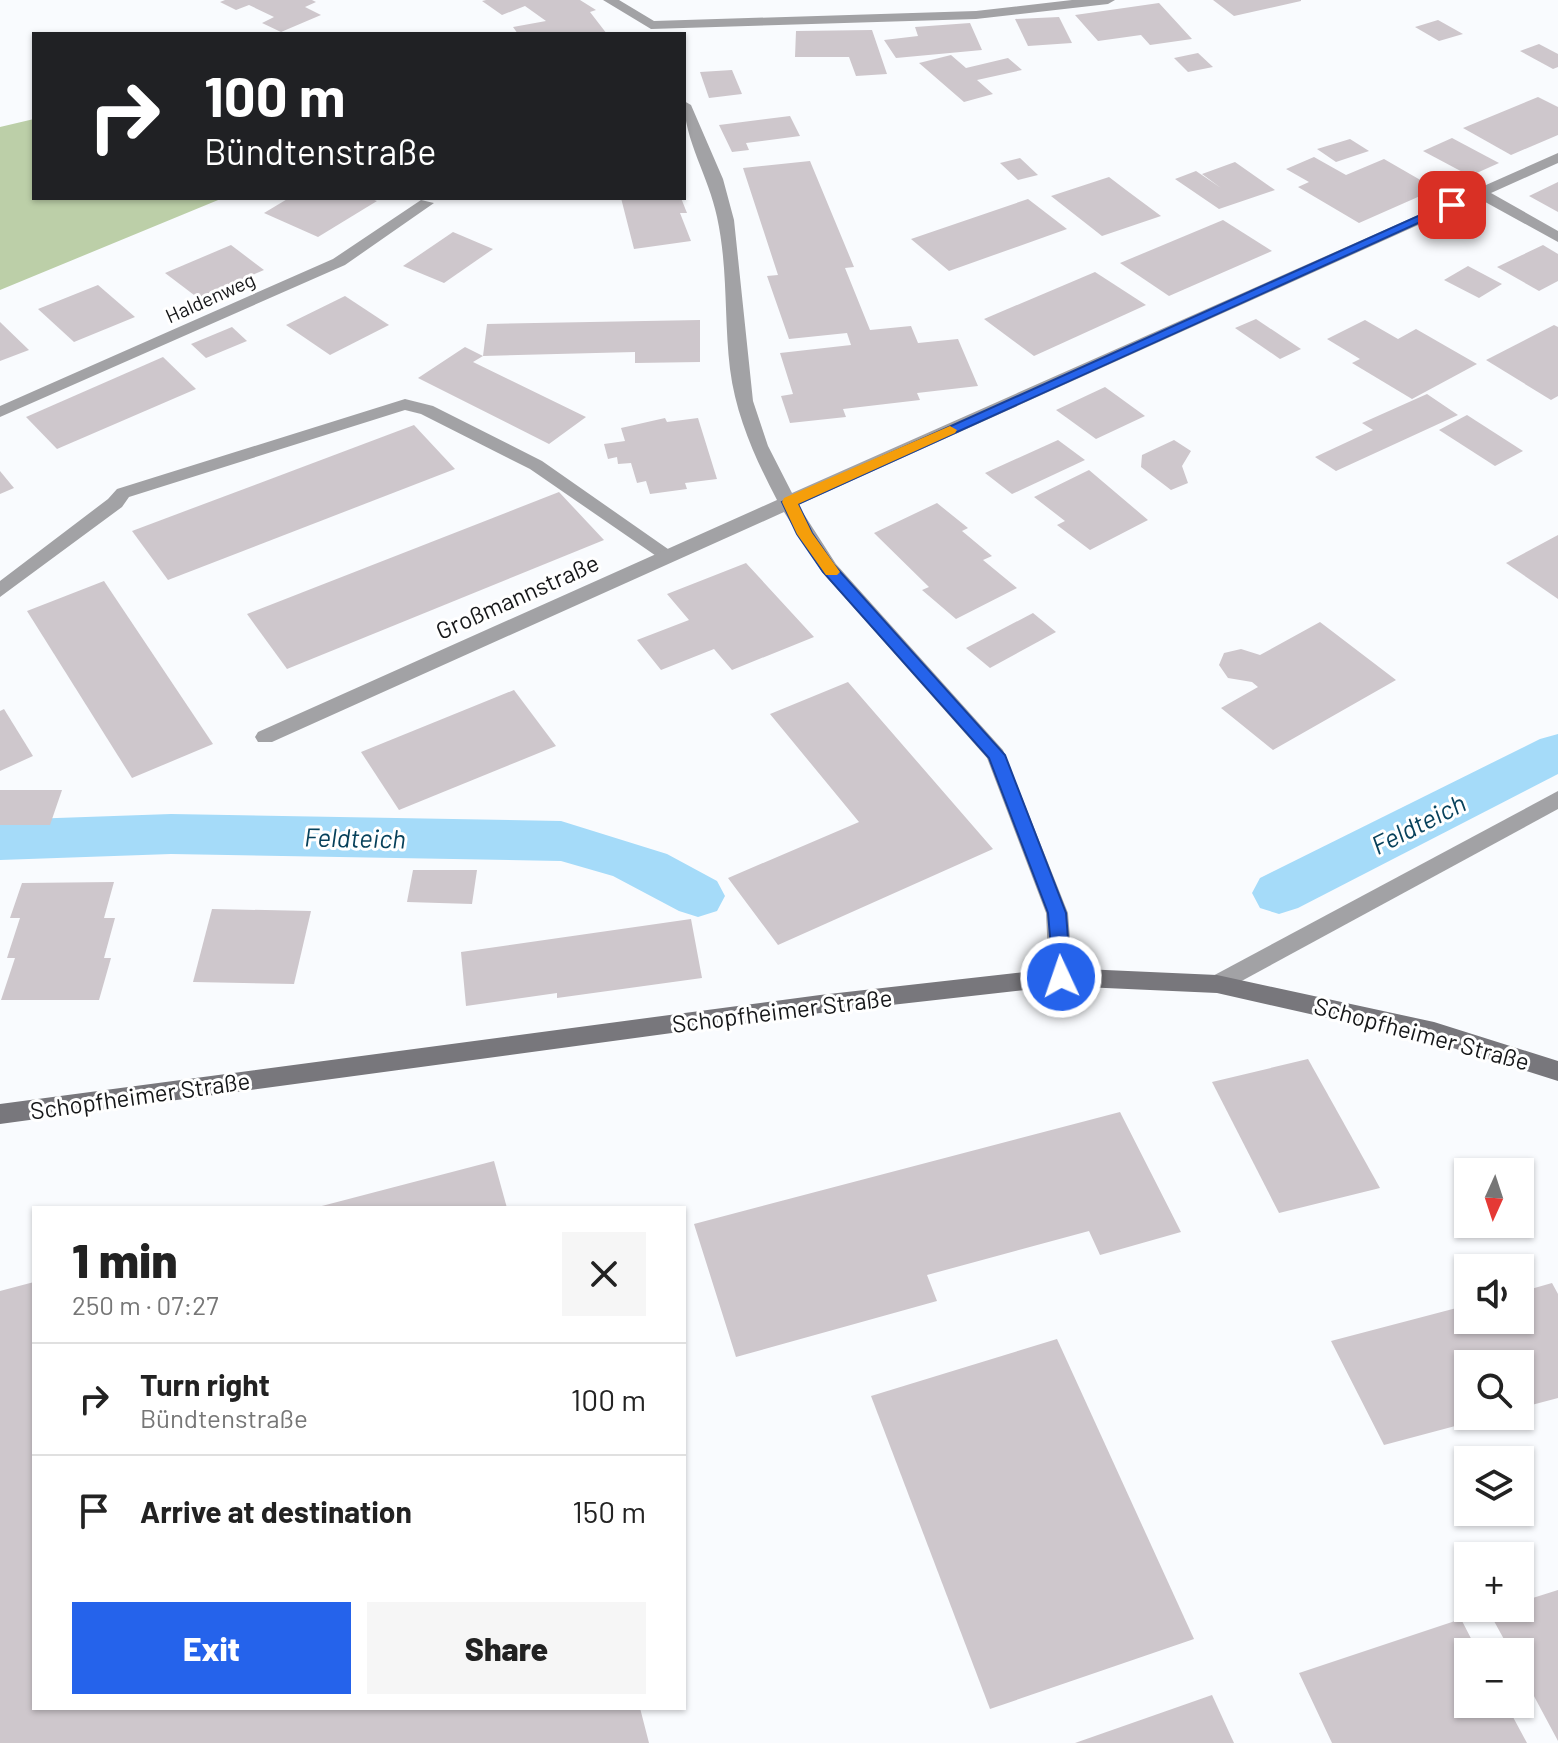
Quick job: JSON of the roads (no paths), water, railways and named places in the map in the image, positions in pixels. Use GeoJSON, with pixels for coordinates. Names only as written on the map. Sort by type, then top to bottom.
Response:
{"type":"FeatureCollection","features":[{"type":"Feature","properties":{"kind":"main road","name":"Schopfheimer Straße"},"geometry":{"type":"LineString","coordinates":[[0,1114],[804,1006],[1061,977],[1217,984],[1434,1032],[1558,1071]]}},
{"type":"Feature","properties":{"kind":"street"},"geometry":{"type":"LineString","coordinates":[[610,0],[653,30],[976,15],[1108,0]]}},
{"type":"Feature","properties":{"kind":"street"},"geometry":{"type":"LineString","coordinates":[[686,110],[719,191],[743,393],[753,431],[805,534],[829,568],[996,755],[1057,913],[1061,977]]}},
{"type":"Feature","properties":{"kind":"street","name":"Großmannstraße"},"geometry":{"type":"LineString","coordinates":[[265,737],[1558,157]]}},
{"type":"Feature","properties":{"kind":"street"},"geometry":{"type":"LineString","coordinates":[[1480,193],[1558,237]]}},
{"type":"Feature","properties":{"kind":"street","name":"Haldenweg"},"geometry":{"type":"LineString","coordinates":[[0,412],[339,262],[426,203]]}},
{"type":"Feature","properties":{"kind":"street"},"geometry":{"type":"LineString","coordinates":[[0,591],[115,503],[123,493],[405,404],[427,410],[536,465],[669,556]]}},
{"type":"Feature","properties":{"kind":"street"},"geometry":{"type":"LineString","coordinates":[[1217,984],[1558,799]]}},
{"type":"Feature","properties":{"kind":"waterway","name":"Feldteich"},"geometry":{"type":"LineString","coordinates":[[1279,893],[1558,752]]}},
{"type":"Feature","properties":{"kind":"waterway","name":"Feldteich"},"geometry":{"type":"LineString","coordinates":[[0,840],[171,834],[561,841],[632,862],[698,896]]}}]}
